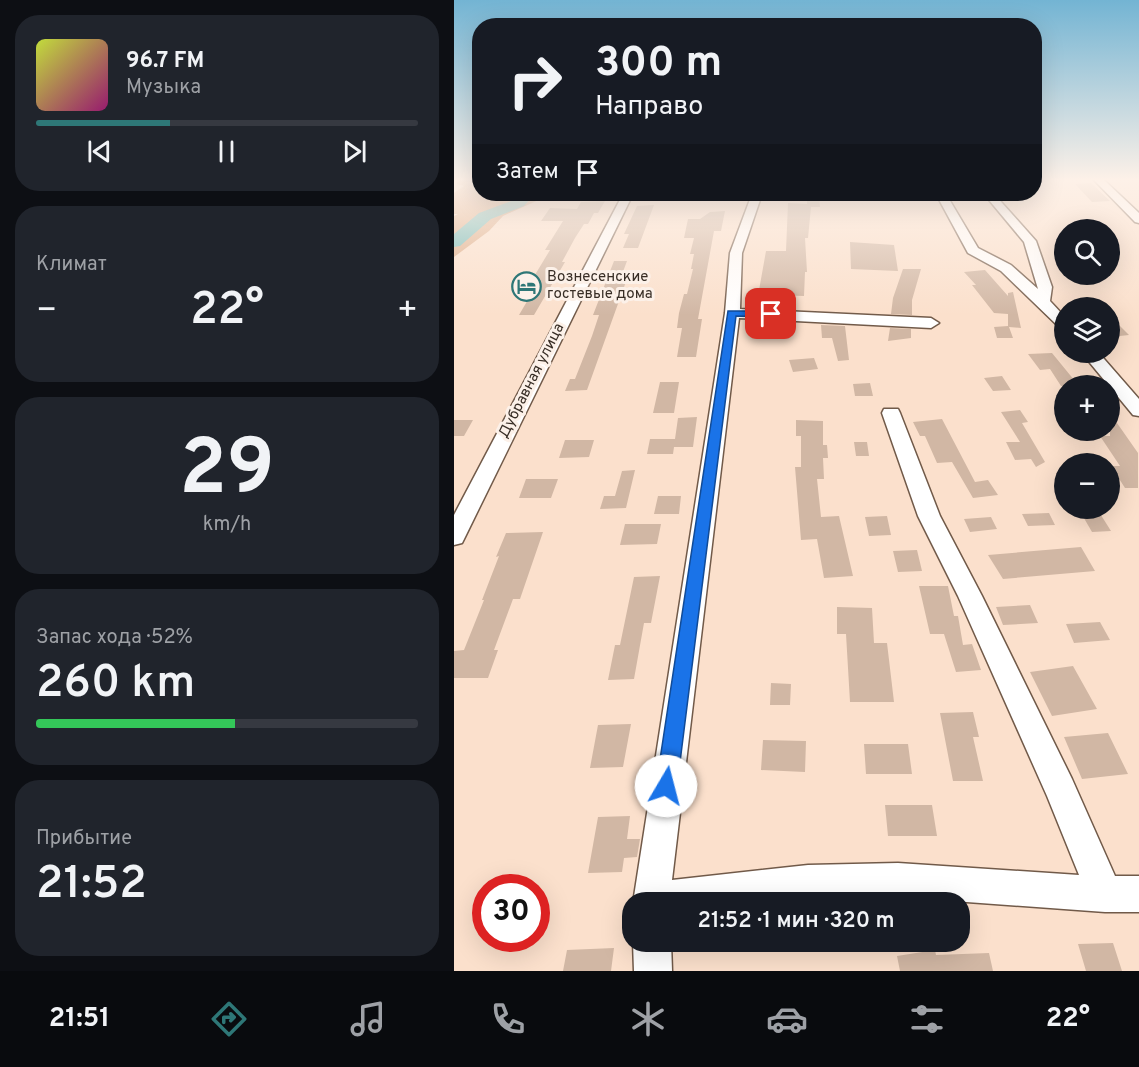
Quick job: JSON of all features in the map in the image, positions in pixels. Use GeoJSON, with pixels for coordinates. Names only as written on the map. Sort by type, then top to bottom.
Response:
{"type":"FeatureCollection","features":[{"type":"Feature","properties":{"kind":"street","name":"Дубравная улица"},"geometry":{"type":"LineString","coordinates":[[454,537],[613,224]]}},
{"type":"Feature","properties":{"kind":"street"},"geometry":{"type":"LineString","coordinates":[[652,892],[732,313],[736,253],[746,224]]}},
{"type":"Feature","properties":{"kind":"street"},"geometry":{"type":"LineString","coordinates":[[959,224],[973,250],[1006,268],[1054,314]]}},
{"type":"Feature","properties":{"kind":"street"},"geometry":{"type":"LineString","coordinates":[[1015,224],[1030,241],[1045,287],[1043,302]]}},
{"type":"Feature","properties":{"kind":"street"},"geometry":{"type":"LineString","coordinates":[[732,313],[931,323]]}},
{"type":"Feature","properties":{"kind":"street"},"geometry":{"type":"LineString","coordinates":[[1098,363],[1138,411]]}},
{"type":"Feature","properties":{"kind":"street"},"geometry":{"type":"LineString","coordinates":[[891,413],[929,516],[970,596],[1061,790],[1122,894]]}},
{"type":"Feature","properties":{"kind":"street"},"geometry":{"type":"LineString","coordinates":[[725,892],[808,882],[898,880],[1122,894]]}},
{"type":"Feature","properties":{"kind":"street"},"geometry":{"type":"LineString","coordinates":[[653,952],[654,971]]}},
{"type":"Feature","properties":{"kind":"shaded area"},"geometry":{"type":"Polygon","coordinates":[[[454,224],[495,224],[489,231],[454,257],[454,224]]]}},
{"type":"Feature","properties":{"kind":"building"},"geometry":{"type":"Polygon","coordinates":[[[561,224],[584,224],[534,315],[519,315],[529,298],[521,298],[550,250],[545,250],[561,224]]]}},
{"type":"Feature","properties":{"kind":"building"},"geometry":{"type":"Polygon","coordinates":[[[628,224],[647,224],[638,248],[623,248],[629,234],[624,234],[628,224]]]}},
{"type":"Feature","properties":{"kind":"building"},"geometry":{"type":"Polygon","coordinates":[[[687,224],[722,224],[721,231],[714,231],[698,319],[702,319],[696,357],[677,357],[682,328],[677,328],[679,313],[684,294],[687,294],[694,254],[690,254],[694,238],[684,238],[687,224]]]}},
{"type":"Feature","properties":{"kind":"building"},"geometry":{"type":"Polygon","coordinates":[[[787,224],[809,224],[808,238],[805,238],[807,272],[805,272],[804,296],[774,295],[772,308],[756,307],[766,251],[786,251],[787,224]]]}},
{"type":"Feature","properties":{"kind":"building"},"geometry":{"type":"Polygon","coordinates":[[[850,242],[894,245],[898,271],[851,269],[850,242]]]}},
{"type":"Feature","properties":{"kind":"building"},"geometry":{"type":"Polygon","coordinates":[[[614,261],[627,261],[621,277],[628,276],[587,390],[565,391],[570,379],[575,379],[592,336],[599,315],[593,315],[614,261]]]}},
{"type":"Feature","properties":{"kind":"building"},"geometry":{"type":"Polygon","coordinates":[[[903,269],[921,269],[912,300],[912,315],[891,314],[893,298],[903,269]]]}},
{"type":"Feature","properties":{"kind":"building"},"geometry":{"type":"Polygon","coordinates":[[[985,270],[1008,296],[1008,293],[1013,292],[1021,328],[1009,327],[1013,338],[997,338],[994,327],[1008,326],[1008,314],[994,313],[972,285],[976,285],[964,272],[985,270]]]}},
{"type":"Feature","properties":{"kind":"building"},"geometry":{"type":"Polygon","coordinates":[[[821,325],[845,326],[849,360],[838,361],[832,338],[822,338],[821,325]]]}},
{"type":"Feature","properties":{"kind":"building"},"geometry":{"type":"Polygon","coordinates":[[[1120,326],[1129,335],[1120,336],[1120,326]]]}},
{"type":"Feature","properties":{"kind":"building"},"geometry":{"type":"Polygon","coordinates":[[[890,328],[911,329],[911,338],[888,341],[890,328]]]}},
{"type":"Feature","properties":{"kind":"building"},"geometry":{"type":"Polygon","coordinates":[[[1052,353],[1054,363],[1060,363],[1070,375],[1054,375],[1050,369],[1040,370],[1028,354],[1052,353]]]}},
{"type":"Feature","properties":{"kind":"building"},"geometry":{"type":"Polygon","coordinates":[[[814,358],[818,369],[793,372],[789,360],[814,358]]]}},
{"type":"Feature","properties":{"kind":"building"},"geometry":{"type":"Polygon","coordinates":[[[1002,376],[1011,390],[993,391],[984,378],[1002,376]]]}},
{"type":"Feature","properties":{"kind":"building"},"geometry":{"type":"Polygon","coordinates":[[[660,382],[679,382],[674,413],[653,413],[660,382]]]}},
{"type":"Feature","properties":{"kind":"building"},"geometry":{"type":"Polygon","coordinates":[[[870,383],[873,396],[855,396],[853,384],[870,383]]]}},
{"type":"Feature","properties":{"kind":"building"},"geometry":{"type":"Polygon","coordinates":[[[1020,410],[1028,422],[1022,423],[1045,462],[1036,467],[1031,459],[1015,460],[1006,442],[1020,442],[1001,412],[1020,410]]]}},
{"type":"Feature","properties":{"kind":"building"},"geometry":{"type":"Polygon","coordinates":[[[697,417],[693,447],[674,447],[673,454],[647,454],[650,439],[675,439],[678,418],[697,417]]]}},
{"type":"Feature","properties":{"kind":"building"},"geometry":{"type":"Polygon","coordinates":[[[942,419],[975,482],[988,480],[998,495],[973,498],[952,462],[937,463],[925,436],[920,436],[913,422],[942,419]]]}},
{"type":"Feature","properties":{"kind":"building"},"geometry":{"type":"Polygon","coordinates":[[[454,420],[473,420],[464,436],[454,436],[454,420]]]}},
{"type":"Feature","properties":{"kind":"building"},"geometry":{"type":"Polygon","coordinates":[[[796,420],[823,421],[823,445],[827,445],[828,458],[823,458],[824,479],[817,479],[821,517],[839,516],[853,576],[824,578],[817,539],[801,540],[795,467],[801,467],[801,436],[796,436],[796,420]]]}},
{"type":"Feature","properties":{"kind":"building"},"geometry":{"type":"Polygon","coordinates":[[[1120,427],[1138,453],[1138,488],[1125,488],[1120,480],[1120,453],[1111,453],[1103,441],[1120,441],[1120,427]]]}},
{"type":"Feature","properties":{"kind":"building"},"geometry":{"type":"Polygon","coordinates":[[[565,440],[594,440],[589,457],[559,458],[565,440]]]}},
{"type":"Feature","properties":{"kind":"building"},"geometry":{"type":"Polygon","coordinates":[[[854,442],[867,442],[869,456],[856,456],[854,442]]]}},
{"type":"Feature","properties":{"kind":"building"},"geometry":{"type":"Polygon","coordinates":[[[635,470],[626,508],[600,509],[604,496],[615,496],[622,471],[635,470]]]}},
{"type":"Feature","properties":{"kind":"building"},"geometry":{"type":"Polygon","coordinates":[[[526,479],[558,479],[551,498],[519,498],[526,479]]]}},
{"type":"Feature","properties":{"kind":"building"},"geometry":{"type":"Polygon","coordinates":[[[658,496],[681,496],[679,514],[654,514],[658,496]]]}},
{"type":"Feature","properties":{"kind":"building"},"geometry":{"type":"Polygon","coordinates":[[[1049,513],[1055,525],[1028,526],[1022,514],[1049,513]]]}},
{"type":"Feature","properties":{"kind":"building"},"geometry":{"type":"Polygon","coordinates":[[[887,516],[891,535],[869,536],[865,517],[887,516]]]}},
{"type":"Feature","properties":{"kind":"building"},"geometry":{"type":"Polygon","coordinates":[[[991,517],[997,529],[970,532],[964,519],[991,517]]]}},
{"type":"Feature","properties":{"kind":"building"},"geometry":{"type":"Polygon","coordinates":[[[1084,519],[1103,519],[1111,531],[1092,532],[1084,519]]]}},
{"type":"Feature","properties":{"kind":"building"},"geometry":{"type":"Polygon","coordinates":[[[625,524],[661,524],[657,544],[620,545],[625,524]]]}},
{"type":"Feature","properties":{"kind":"building"},"geometry":{"type":"Polygon","coordinates":[[[543,532],[520,599],[513,599],[494,650],[498,650],[488,678],[454,678],[454,651],[464,650],[484,600],[482,600],[499,556],[496,557],[506,533],[543,532]]]}},
{"type":"Feature","properties":{"kind":"building"},"geometry":{"type":"Polygon","coordinates":[[[1081,547],[1095,571],[1003,579],[988,555],[1081,547]]]}},
{"type":"Feature","properties":{"kind":"building"},"geometry":{"type":"Polygon","coordinates":[[[917,550],[922,571],[898,572],[893,551],[917,550]]]}},
{"type":"Feature","properties":{"kind":"building"},"geometry":{"type":"Polygon","coordinates":[[[660,576],[651,623],[644,623],[634,679],[608,680],[615,645],[620,645],[634,577],[660,576]]]}},
{"type":"Feature","properties":{"kind":"building"},"geometry":{"type":"Polygon","coordinates":[[[919,586],[948,586],[954,616],[958,616],[963,645],[972,644],[981,670],[956,672],[944,634],[930,634],[919,586]]]}},
{"type":"Feature","properties":{"kind":"building"},"geometry":{"type":"Polygon","coordinates":[[[1030,605],[1038,623],[1003,625],[996,607],[1030,605]]]}},
{"type":"Feature","properties":{"kind":"building"},"geometry":{"type":"Polygon","coordinates":[[[837,607],[872,608],[874,643],[887,643],[894,702],[850,702],[846,634],[837,634],[837,607]]]}},
{"type":"Feature","properties":{"kind":"building"},"geometry":{"type":"Polygon","coordinates":[[[1100,622],[1110,640],[1074,643],[1066,624],[1100,622]]]}},
{"type":"Feature","properties":{"kind":"building"},"geometry":{"type":"Polygon","coordinates":[[[1073,666],[1097,709],[1052,716],[1030,672],[1073,666]]]}},
{"type":"Feature","properties":{"kind":"building"},"geometry":{"type":"Polygon","coordinates":[[[771,683],[791,684],[790,705],[770,705],[771,683]]]}},
{"type":"Feature","properties":{"kind":"building"},"geometry":{"type":"Polygon","coordinates":[[[973,712],[979,737],[973,737],[983,781],[953,781],[940,713],[973,712]]]}},
{"type":"Feature","properties":{"kind":"building"},"geometry":{"type":"Polygon","coordinates":[[[631,724],[623,767],[590,768],[598,725],[631,724]]]}},
{"type":"Feature","properties":{"kind":"building"},"geometry":{"type":"Polygon","coordinates":[[[1108,733],[1128,774],[1082,779],[1064,737],[1108,733]]]}},
{"type":"Feature","properties":{"kind":"building"},"geometry":{"type":"Polygon","coordinates":[[[763,740],[806,741],[805,772],[761,770],[763,740]]]}},
{"type":"Feature","properties":{"kind":"building"},"geometry":{"type":"Polygon","coordinates":[[[864,744],[908,744],[912,774],[866,774],[864,744]]]}},
{"type":"Feature","properties":{"kind":"building"},"geometry":{"type":"Polygon","coordinates":[[[885,805],[932,805],[937,836],[888,836],[885,805]]]}},
{"type":"Feature","properties":{"kind":"building"},"geometry":{"type":"Polygon","coordinates":[[[630,816],[627,839],[640,839],[637,857],[624,858],[622,872],[588,873],[598,817],[630,816]]]}},
{"type":"Feature","properties":{"kind":"building"},"geometry":{"type":"Polygon","coordinates":[[[1113,943],[1122,971],[1086,971],[1078,944],[1113,943]]]}},
{"type":"Feature","properties":{"kind":"building"},"geometry":{"type":"Polygon","coordinates":[[[614,948],[611,971],[563,971],[567,950],[614,948]]]}},
{"type":"Feature","properties":{"kind":"building"},"geometry":{"type":"Polygon","coordinates":[[[922,952],[935,952],[936,955],[989,953],[993,971],[900,971],[897,956],[922,952]]]}},
{"type":"Feature","properties":{"kind":"waterway"},"geometry":{"type":"LineString","coordinates":[[454,242],[475,224]]}},
{"type":"Feature","properties":{"kind":"place","name":"Вознесенские гостевые дома"},"geometry":{"type":"Point","coordinates":[526,286]}},
{"type":"Feature","properties":{"kind":"route"},"geometry":{"type":"LineString","coordinates":[[666,786],[732,313],[771,314]]}}]}
